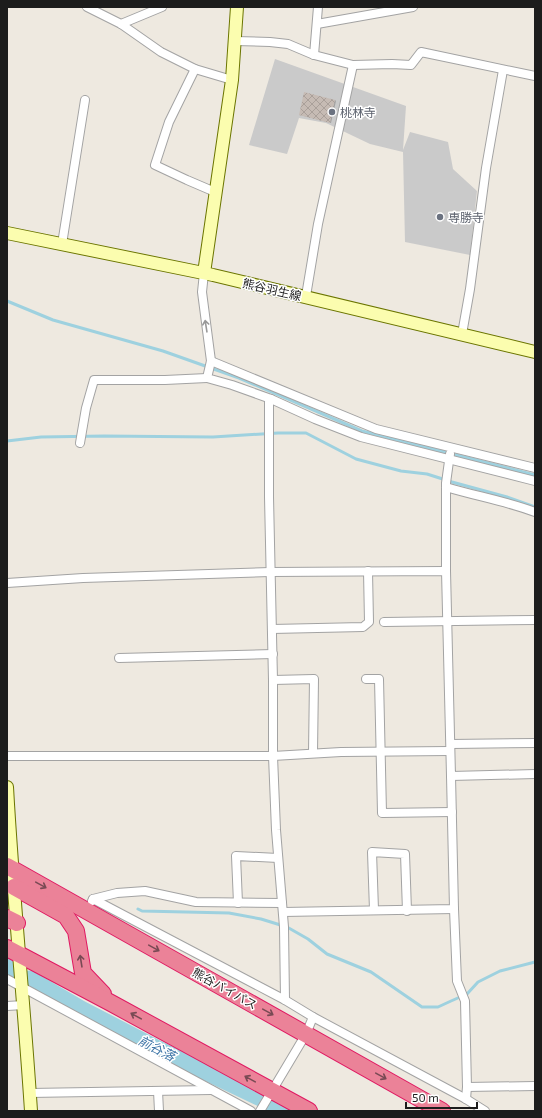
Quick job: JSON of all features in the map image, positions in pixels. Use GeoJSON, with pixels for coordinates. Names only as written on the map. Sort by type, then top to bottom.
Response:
{"type":"FeatureCollection","features":[{"type":"Feature","properties":{"kind":"highway","name":"熊谷バイパス"},"geometry":{"type":"LineString","coordinates":[[9,867],[88,904],[306,1034],[442,1111]]}},
{"type":"Feature","properties":{"kind":"highway"},"geometry":{"type":"LineString","coordinates":[[14,887],[66,916],[76,931],[83,973],[111,1003]]}},
{"type":"Feature","properties":{"kind":"highway"},"geometry":{"type":"LineString","coordinates":[[13,952],[111,1003],[309,1111]]}},
{"type":"Feature","properties":{"kind":"street"},"geometry":{"type":"LineString","coordinates":[[87,7],[121,24],[161,52],[194,69],[232,80]]}},
{"type":"Feature","properties":{"kind":"street"},"geometry":{"type":"LineString","coordinates":[[121,24],[162,7]]}},
{"type":"Feature","properties":{"kind":"street"},"geometry":{"type":"LineString","coordinates":[[237,7],[232,80],[202,292],[209,369],[232,385],[271,399],[315,419],[361,437],[535,468]]}},
{"type":"Feature","properties":{"kind":"street"},"geometry":{"type":"LineString","coordinates":[[314,55],[318,7]]}},
{"type":"Feature","properties":{"kind":"street"},"geometry":{"type":"LineString","coordinates":[[317,24],[413,7]]}},
{"type":"Feature","properties":{"kind":"street"},"geometry":{"type":"LineString","coordinates":[[234,41],[288,44],[314,55],[353,65],[411,65],[421,52],[502,73],[535,76]]}},
{"type":"Feature","properties":{"kind":"street"},"geometry":{"type":"LineString","coordinates":[[306,296],[318,224],[353,65]]}},
{"type":"Feature","properties":{"kind":"street"},"geometry":{"type":"LineString","coordinates":[[194,69],[169,122],[155,165],[216,192]]}},
{"type":"Feature","properties":{"kind":"street"},"geometry":{"type":"LineString","coordinates":[[462,334],[470,288],[486,168],[502,73]]}},
{"type":"Feature","properties":{"kind":"street"},"geometry":{"type":"LineString","coordinates":[[62,244],[85,100]]}},
{"type":"Feature","properties":{"kind":"street","name":"熊谷羽生線"},"geometry":{"type":"LineString","coordinates":[[7,233],[204,273],[306,296],[535,352]]}},
{"type":"Feature","properties":{"kind":"street"},"geometry":{"type":"LineString","coordinates":[[80,443],[94,380],[165,380],[209,369],[376,429],[535,481]]}},
{"type":"Feature","properties":{"kind":"street"},"geometry":{"type":"LineString","coordinates":[[271,399],[269,402],[269,497],[274,680],[273,756],[278,858],[284,928],[285,1000]]}},
{"type":"Feature","properties":{"kind":"street"},"geometry":{"type":"LineString","coordinates":[[450,453],[446,482],[446,571],[454,909],[457,981],[465,1000],[466,1099]]}},
{"type":"Feature","properties":{"kind":"street"},"geometry":{"type":"LineString","coordinates":[[446,482],[467,494],[516,505],[535,512]]}},
{"type":"Feature","properties":{"kind":"street"},"geometry":{"type":"LineString","coordinates":[[272,629],[363,627],[369,622],[368,571]]}},
{"type":"Feature","properties":{"kind":"street"},"geometry":{"type":"LineString","coordinates":[[7,584],[83,578],[270,572],[446,571]]}},
{"type":"Feature","properties":{"kind":"street"},"geometry":{"type":"LineString","coordinates":[[384,622],[535,620]]}},
{"type":"Feature","properties":{"kind":"street"},"geometry":{"type":"LineString","coordinates":[[119,658],[273,654]]}},
{"type":"Feature","properties":{"kind":"street"},"geometry":{"type":"LineString","coordinates":[[274,680],[314,679],[313,753]]}},
{"type":"Feature","properties":{"kind":"street"},"geometry":{"type":"LineString","coordinates":[[366,679],[379,679],[382,813],[452,812]]}},
{"type":"Feature","properties":{"kind":"street"},"geometry":{"type":"LineString","coordinates":[[7,756],[273,756],[313,753],[380,752],[535,743]]}},
{"type":"Feature","properties":{"kind":"street"},"geometry":{"type":"LineString","coordinates":[[451,776],[535,774]]}},
{"type":"Feature","properties":{"kind":"street"},"geometry":{"type":"LineString","coordinates":[[7,786],[9,867],[14,887],[12,920],[13,952],[22,988],[24,1005],[31,1111]]}},
{"type":"Feature","properties":{"kind":"street"},"geometry":{"type":"LineString","coordinates":[[374,910],[372,852],[405,854],[407,911]]}},
{"type":"Feature","properties":{"kind":"street"},"geometry":{"type":"LineString","coordinates":[[238,903],[236,856],[278,858]]}},
{"type":"Feature","properties":{"kind":"street"},"geometry":{"type":"LineString","coordinates":[[88,904],[117,893],[146,891],[196,902],[282,903]]}},
{"type":"Feature","properties":{"kind":"street"},"geometry":{"type":"LineString","coordinates":[[88,904],[285,1000],[313,1017],[466,1099],[485,1111]]}},
{"type":"Feature","properties":{"kind":"street"},"geometry":{"type":"LineString","coordinates":[[283,912],[454,909]]}},
{"type":"Feature","properties":{"kind":"street"},"geometry":{"type":"LineString","coordinates":[[7,979],[251,1111]]}},
{"type":"Feature","properties":{"kind":"street"},"geometry":{"type":"LineString","coordinates":[[7,1006],[24,1005]]}},
{"type":"Feature","properties":{"kind":"street"},"geometry":{"type":"LineString","coordinates":[[260,1111],[273,1092],[306,1034],[313,1017]]}},
{"type":"Feature","properties":{"kind":"street"},"geometry":{"type":"LineString","coordinates":[[467,1087],[535,1086]]}},
{"type":"Feature","properties":{"kind":"street"},"geometry":{"type":"LineString","coordinates":[[30,1093],[212,1090]]}},
{"type":"Feature","properties":{"kind":"street"},"geometry":{"type":"LineString","coordinates":[[158,1091],[159,1111]]}},
{"type":"Feature","properties":{"kind":"shaded area"},"geometry":{"type":"Polygon","coordinates":[[[275,59],[406,106],[403,150],[410,132],[448,142],[453,169],[477,191],[470,255],[405,242],[403,152],[370,144],[326,123],[299,118],[287,154],[249,145],[275,59]]]}},
{"type":"Feature","properties":{"kind":"building"},"geometry":{"type":"Polygon","coordinates":[[[304,92],[335,100],[330,123],[299,115],[304,92]]]}},
{"type":"Feature","properties":{"kind":"waterway"},"geometry":{"type":"LineString","coordinates":[[7,301],[53,320],[163,351],[239,378],[362,431],[535,475]]}},
{"type":"Feature","properties":{"kind":"waterway"},"geometry":{"type":"LineString","coordinates":[[7,441],[41,437],[213,437],[278,433],[306,433],[356,459],[401,471],[427,474],[507,497],[535,507]]}},
{"type":"Feature","properties":{"kind":"waterway"},"geometry":{"type":"LineString","coordinates":[[138,909],[142,911],[229,913],[261,919],[287,927],[308,939],[327,954],[371,972],[422,1007],[438,1007],[467,994],[478,982],[500,971],[535,962]]}},
{"type":"Feature","properties":{"kind":"waterway","name":"前谷落"},"geometry":{"type":"LineString","coordinates":[[7,966],[13,969]]}},
{"type":"Feature","properties":{"kind":"waterway","name":"前谷落"},"geometry":{"type":"LineString","coordinates":[[30,979],[81,1009],[158,1049],[288,1111]]}},
{"type":"Feature","properties":{"kind":"place","name":"桃林寺"},"geometry":{"type":"Point","coordinates":[332,112]}},
{"type":"Feature","properties":{"kind":"place","name":"専勝寺"},"geometry":{"type":"Point","coordinates":[440,217]}}]}
